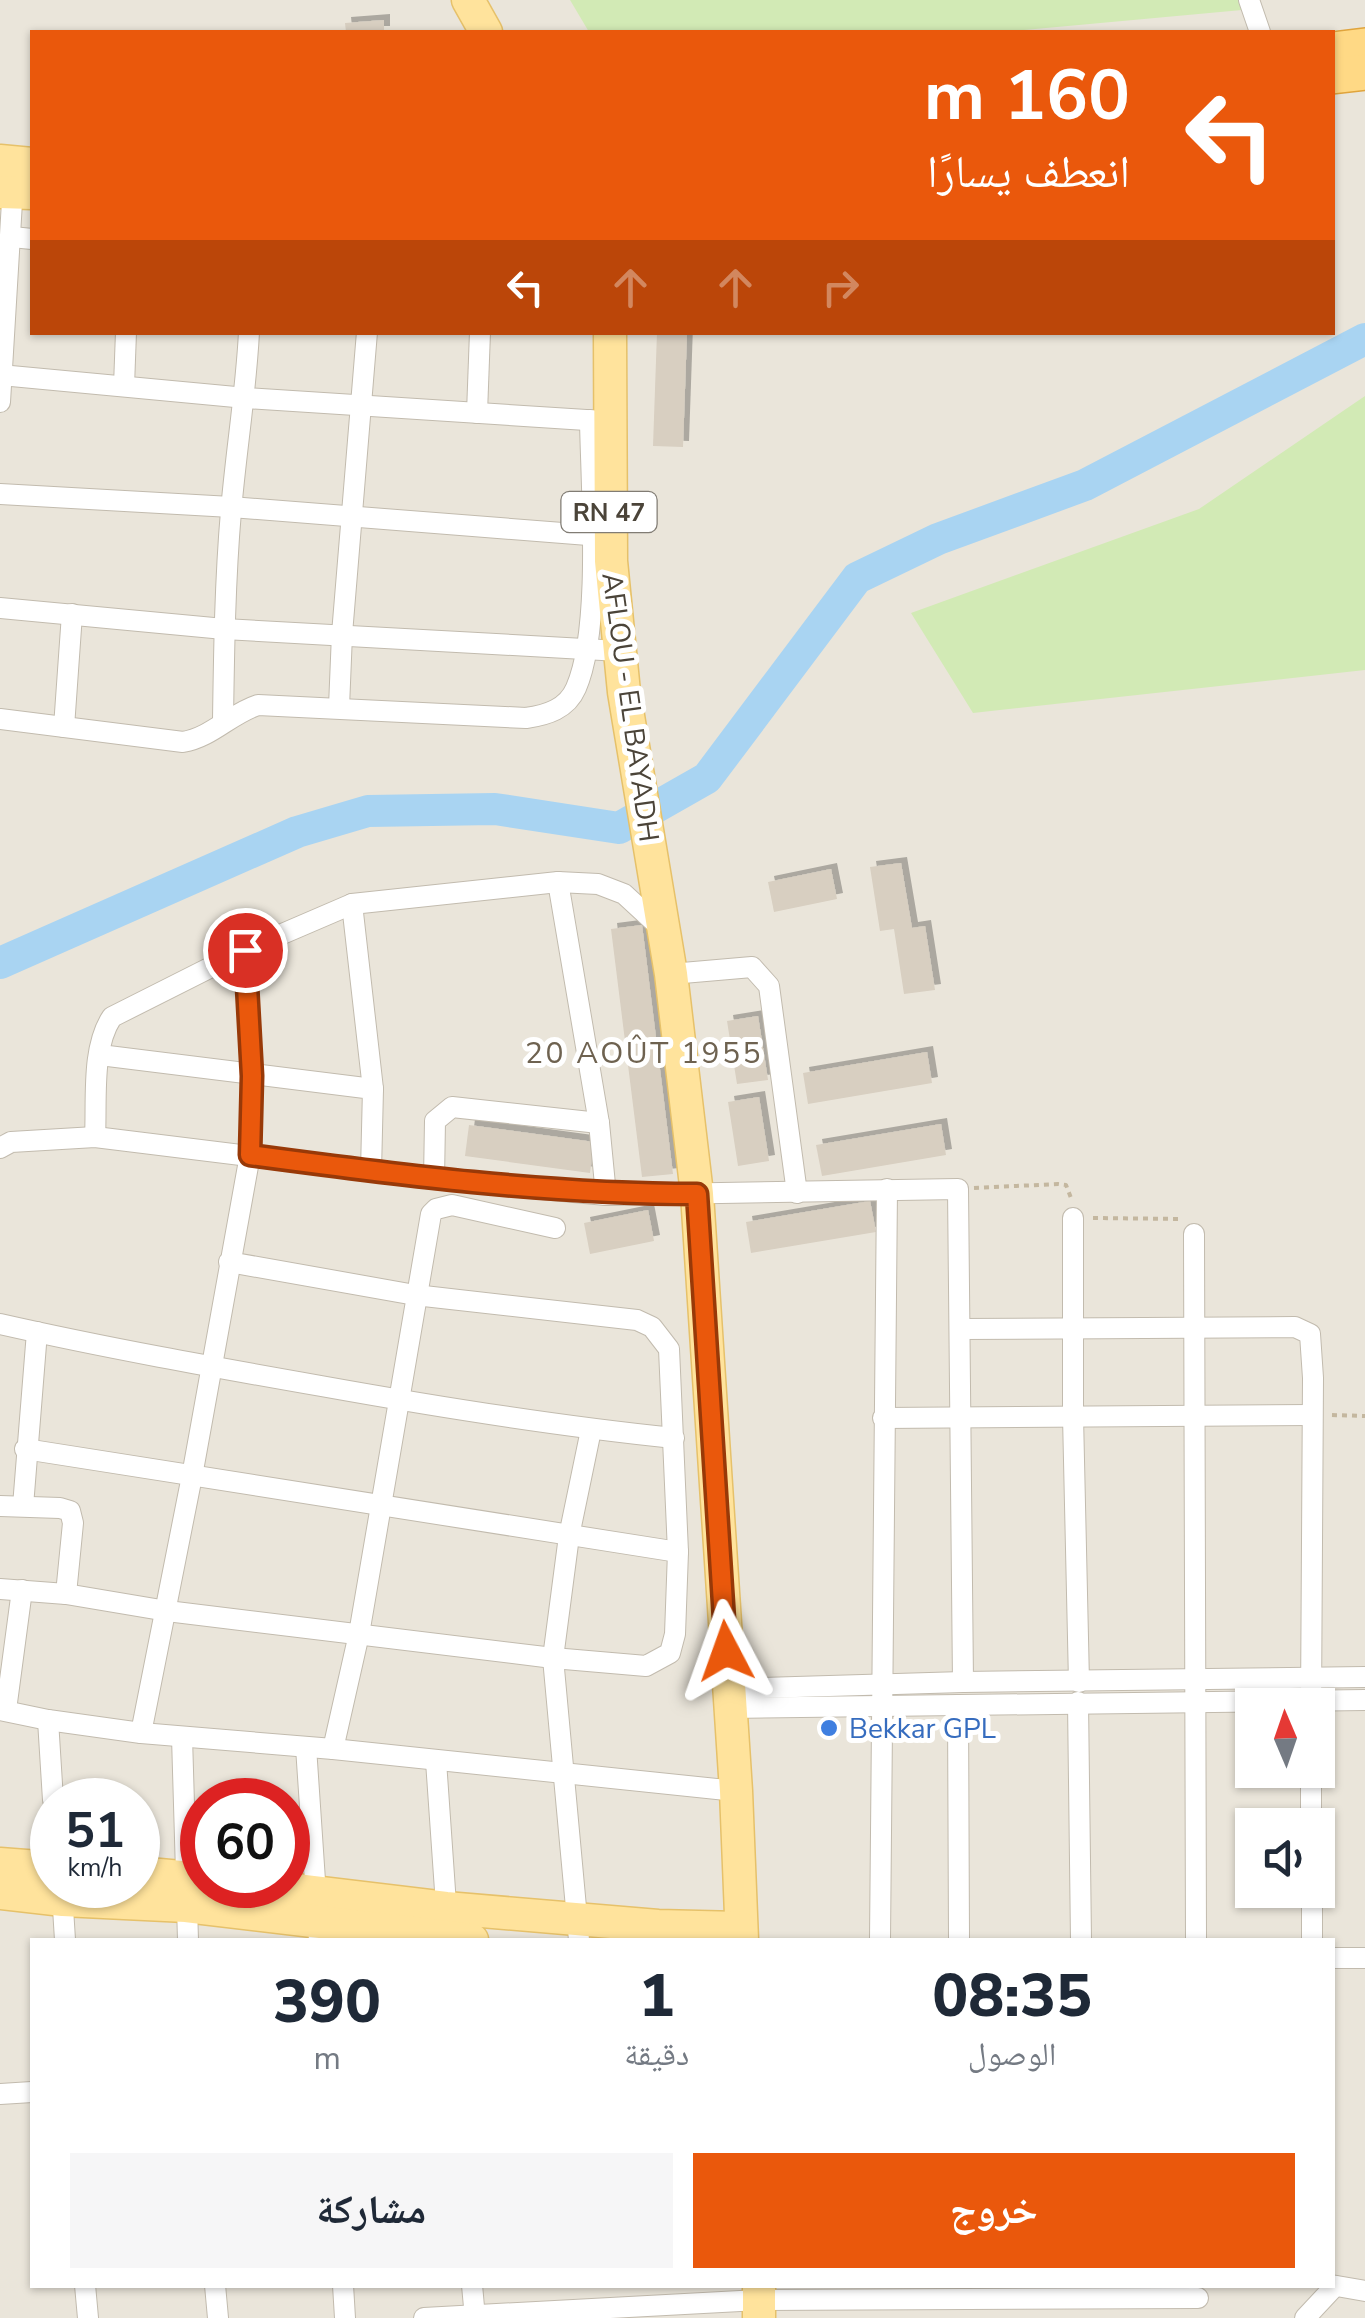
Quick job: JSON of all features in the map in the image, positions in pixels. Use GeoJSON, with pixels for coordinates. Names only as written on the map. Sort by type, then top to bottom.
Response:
{"type":"FeatureCollection","features":[{"type":"Feature","properties":{"kind":"highway"},"geometry":{"type":"LineString","coordinates":[[1335,50],[1365,46]]}},
{"type":"Feature","properties":{"kind":"highway"},"geometry":{"type":"LineString","coordinates":[[1335,76],[1365,72]]}},
{"type":"Feature","properties":{"kind":"main road","name":"AFLOU - EL BAYADH"},"geometry":{"type":"LineString","coordinates":[[610,335],[599,421],[600,536],[662,916]]}},
{"type":"Feature","properties":{"kind":"main road","name":"RN 47"},"geometry":{"type":"LineString","coordinates":[[662,916],[697,1194],[736,1791],[741,1934]]}},
{"type":"Feature","properties":{"kind":"main road"},"geometry":{"type":"LineString","coordinates":[[0,1864],[30,1866]]}},
{"type":"Feature","properties":{"kind":"main road"},"geometry":{"type":"LineString","coordinates":[[0,1893],[30,1893]]}},
{"type":"Feature","properties":{"kind":"main road"},"geometry":{"type":"LineString","coordinates":[[277,1908],[318,1918],[454,1931],[741,1934]]}},
{"type":"Feature","properties":{"kind":"street"},"geometry":{"type":"LineString","coordinates":[[1250,0],[1259,30]]}},
{"type":"Feature","properties":{"kind":"street"},"geometry":{"type":"LineString","coordinates":[[0,402],[22,238],[15,177]]}},
{"type":"Feature","properties":{"kind":"street"},"geometry":{"type":"LineString","coordinates":[[124,386],[126,335]]}},
{"type":"Feature","properties":{"kind":"street"},"geometry":{"type":"LineString","coordinates":[[224,720],[231,507],[246,398],[250,335]]}},
{"type":"Feature","properties":{"kind":"street"},"geometry":{"type":"LineString","coordinates":[[339,707],[366,335]]}},
{"type":"Feature","properties":{"kind":"street"},"geometry":{"type":"LineString","coordinates":[[477,413],[480,335]]}},
{"type":"Feature","properties":{"kind":"street"},"geometry":{"type":"LineString","coordinates":[[1,375],[246,398],[599,421]]}},
{"type":"Feature","properties":{"kind":"street"},"geometry":{"type":"LineString","coordinates":[[0,494],[231,507],[600,536],[586,650],[576,689],[556,711],[526,718],[258,705],[224,720],[211,734],[183,742],[0,719]]}},
{"type":"Feature","properties":{"kind":"street"},"geometry":{"type":"LineString","coordinates":[[0,608],[224,629],[620,651]]}},
{"type":"Feature","properties":{"kind":"street"},"geometry":{"type":"LineString","coordinates":[[64,727],[72,614]]}},
{"type":"Feature","properties":{"kind":"street"},"geometry":{"type":"LineString","coordinates":[[95,1137],[100,1055],[106,1026],[124,1008],[352,904],[558,882],[598,884],[662,916]]}},
{"type":"Feature","properties":{"kind":"street"},"geometry":{"type":"LineString","coordinates":[[558,882],[599,1123],[606,1195]]}},
{"type":"Feature","properties":{"kind":"street"},"geometry":{"type":"LineString","coordinates":[[352,904],[373,1089],[371,1171]]}},
{"type":"Feature","properties":{"kind":"street"},"geometry":{"type":"LineString","coordinates":[[140,1733],[192,1476],[250,1155],[252,1076],[245,950]]}},
{"type":"Feature","properties":{"kind":"street"},"geometry":{"type":"LineString","coordinates":[[671,974],[752,966],[769,986],[797,1192]]}},
{"type":"Feature","properties":{"kind":"street"},"geometry":{"type":"LineString","coordinates":[[100,1055],[373,1089]]}},
{"type":"Feature","properties":{"kind":"street"},"geometry":{"type":"LineString","coordinates":[[434,1178],[436,1121],[452,1107],[599,1123]]}},
{"type":"Feature","properties":{"kind":"street"},"geometry":{"type":"LineString","coordinates":[[0,1148],[11,1142],[95,1137],[606,1195],[958,1189],[963,1682]]}},
{"type":"Feature","properties":{"kind":"street"},"geometry":{"type":"LineString","coordinates":[[880,1938],[886,1190]]}},
{"type":"Feature","properties":{"kind":"street"},"geometry":{"type":"LineString","coordinates":[[334,1749],[359,1634],[429,1221],[436,1208],[452,1206],[554,1228]]}},
{"type":"Feature","properties":{"kind":"street"},"geometry":{"type":"LineString","coordinates":[[1074,1218],[1072,1416],[1081,1938]]}},
{"type":"Feature","properties":{"kind":"street"},"geometry":{"type":"LineString","coordinates":[[1194,1234],[1196,1938]]}},
{"type":"Feature","properties":{"kind":"street"},"geometry":{"type":"LineString","coordinates":[[0,1589],[66,1594],[166,1611],[553,1658],[646,1666],[670,1653],[676,1634],[678,1552],[674,1438],[669,1349],[652,1327],[637,1320],[415,1295],[230,1262]]}},
{"type":"Feature","properties":{"kind":"street"},"geometry":{"type":"LineString","coordinates":[[0,1324],[400,1400],[591,1430],[674,1438]]}},
{"type":"Feature","properties":{"kind":"street"},"geometry":{"type":"LineString","coordinates":[[961,1330],[1295,1327],[1310,1334],[1311,1688]]}},
{"type":"Feature","properties":{"kind":"street"},"geometry":{"type":"LineString","coordinates":[[22,1506],[37,1332]]}},
{"type":"Feature","properties":{"kind":"street"},"geometry":{"type":"LineString","coordinates":[[884,1418],[1312,1415]]}},
{"type":"Feature","properties":{"kind":"street"},"geometry":{"type":"LineString","coordinates":[[579,1930],[553,1658],[569,1536],[591,1430]]}},
{"type":"Feature","properties":{"kind":"street"},"geometry":{"type":"LineString","coordinates":[[25,1449],[678,1552]]}},
{"type":"Feature","properties":{"kind":"street"},"geometry":{"type":"LineString","coordinates":[[0,1506],[60,1508],[72,1515],[66,1594]]}},
{"type":"Feature","properties":{"kind":"street"},"geometry":{"type":"LineString","coordinates":[[22,1590],[3,1710],[140,1733],[736,1791]]}},
{"type":"Feature","properties":{"kind":"street"},"geometry":{"type":"LineString","coordinates":[[730,1699],[882,1707],[958,1705],[1193,1680],[1365,1677]]}},
{"type":"Feature","properties":{"kind":"street"},"geometry":{"type":"LineString","coordinates":[[730,1699],[963,1682],[1194,1703],[1235,1703]]}},
{"type":"Feature","properties":{"kind":"street"},"geometry":{"type":"LineString","coordinates":[[1335,1702],[1365,1700]]}},
{"type":"Feature","properties":{"kind":"street"},"geometry":{"type":"LineString","coordinates":[[958,1705],[960,1938]]}},
{"type":"Feature","properties":{"kind":"street"},"geometry":{"type":"LineString","coordinates":[[48,1720],[52,1778]]}},
{"type":"Feature","properties":{"kind":"street"},"geometry":{"type":"LineString","coordinates":[[182,1737],[184,1778]]}},
{"type":"Feature","properties":{"kind":"street"},"geometry":{"type":"LineString","coordinates":[[306,1747],[318,1918]]}},
{"type":"Feature","properties":{"kind":"street"},"geometry":{"type":"LineString","coordinates":[[436,1761],[454,1931]]}},
{"type":"Feature","properties":{"kind":"street"},"geometry":{"type":"LineString","coordinates":[[63,1908],[65,1938]]}},
{"type":"Feature","properties":{"kind":"street"},"geometry":{"type":"LineString","coordinates":[[188,1938],[190,1908]]}},
{"type":"Feature","properties":{"kind":"street"},"geometry":{"type":"LineString","coordinates":[[1312,1908],[1312,1938]]}},
{"type":"Feature","properties":{"kind":"street"},"geometry":{"type":"LineString","coordinates":[[1335,1958],[1365,1958]]}},
{"type":"Feature","properties":{"kind":"street"},"geometry":{"type":"LineString","coordinates":[[0,2094],[30,2092]]}},
{"type":"Feature","properties":{"kind":"street"},"geometry":{"type":"LineString","coordinates":[[1335,2285],[1365,2290]]}},
{"type":"Feature","properties":{"kind":"street"},"geometry":{"type":"LineString","coordinates":[[86,2288],[88,2318]]}},
{"type":"Feature","properties":{"kind":"street"},"geometry":{"type":"LineString","coordinates":[[215,2288],[218,2318]]}},
{"type":"Feature","properties":{"kind":"street"},"geometry":{"type":"LineString","coordinates":[[342,2288],[345,2318]]}},
{"type":"Feature","properties":{"kind":"street"},"geometry":{"type":"LineString","coordinates":[[472,2288],[474,2316]]}},
{"type":"Feature","properties":{"kind":"street"},"geometry":{"type":"LineString","coordinates":[[599,2288],[601,2314]]}},
{"type":"Feature","properties":{"kind":"street"},"geometry":{"type":"LineString","coordinates":[[1305,2318],[1330,2288]]}},
{"type":"Feature","properties":{"kind":"street"},"geometry":{"type":"LineString","coordinates":[[424,2318],[601,2314],[759,2301],[878,2301],[979,2292],[1085,2300],[1198,2300]]}},
{"type":"Feature","properties":{"kind":"path"},"geometry":{"type":"LineString","coordinates":[[958,1189],[1066,1185],[1074,1218],[1185,1219],[1194,1234]]}},
{"type":"Feature","properties":{"kind":"path"},"geometry":{"type":"LineString","coordinates":[[1312,1415],[1365,1416]]}},
{"type":"Feature","properties":{"kind":"shaded area"},"geometry":{"type":"Polygon","coordinates":[[[0,0],[1365,0],[1365,2318],[0,2318],[0,0]]]}},
{"type":"Feature","properties":{"kind":"green space"},"geometry":{"type":"Polygon","coordinates":[[[570,0],[1240,0],[1242,10],[1023,30],[588,30],[570,0]]]}},
{"type":"Feature","properties":{"kind":"green space"},"geometry":{"type":"Polygon","coordinates":[[[1365,396],[1365,670],[973,713],[911,613],[1199,509],[1365,396]]]}},
{"type":"Feature","properties":{"kind":"building"},"geometry":{"type":"Polygon","coordinates":[[[384,20],[384,30],[346,30],[345,23],[384,20]]]}},
{"type":"Feature","properties":{"kind":"building"},"geometry":{"type":"Polygon","coordinates":[[[657,335],[687,335],[683,447],[653,446],[657,335]]]}},
{"type":"Feature","properties":{"kind":"building"},"geometry":{"type":"Polygon","coordinates":[[[901,863],[912,928],[925,926],[935,990],[904,994],[894,929],[880,931],[870,867],[901,863]]]}},
{"type":"Feature","properties":{"kind":"building"},"geometry":{"type":"Polygon","coordinates":[[[831,869],[837,899],[774,912],[768,882],[831,869]]]}},
{"type":"Feature","properties":{"kind":"building"},"geometry":{"type":"Polygon","coordinates":[[[642,925],[673,1174],[642,1177],[611,929],[642,925]]]}},
{"type":"Feature","properties":{"kind":"building"},"geometry":{"type":"Polygon","coordinates":[[[758,1016],[768,1080],[737,1084],[727,1021],[758,1016]]]}},
{"type":"Feature","properties":{"kind":"building"},"geometry":{"type":"Polygon","coordinates":[[[927,1052],[932,1083],[808,1104],[803,1073],[927,1052]]]}},
{"type":"Feature","properties":{"kind":"building"},"geometry":{"type":"Polygon","coordinates":[[[759,1097],[769,1161],[738,1166],[728,1102],[759,1097]]]}},
{"type":"Feature","properties":{"kind":"building"},"geometry":{"type":"Polygon","coordinates":[[[941,1124],[946,1155],[822,1176],[816,1145],[941,1124]]]}},
{"type":"Feature","properties":{"kind":"building"},"geometry":{"type":"Polygon","coordinates":[[[469,1125],[594,1142],[590,1173],[465,1156],[469,1125]]]}},
{"type":"Feature","properties":{"kind":"building"},"geometry":{"type":"Polygon","coordinates":[[[870,1201],[876,1232],[751,1253],[746,1222],[870,1201]]]}},
{"type":"Feature","properties":{"kind":"building"},"geometry":{"type":"Polygon","coordinates":[[[648,1210],[654,1241],[590,1254],[584,1223],[648,1210]]]}},
{"type":"Feature","properties":{"kind":"waterway"},"geometry":{"type":"LineString","coordinates":[[0,963],[297,832],[368,811],[495,809],[619,828],[707,778],[857,578],[938,539],[1085,485],[1365,339]]}},
{"type":"Feature","properties":{"kind":"place","name":"Bekkar GPL"},"geometry":{"type":"Point","coordinates":[829,1728]}},
{"type":"Feature","properties":{"kind":"district","name":"20 AOÛT 1955"},"geometry":{"type":"Point","coordinates":[644,1053]}},
{"type":"Feature","properties":{"kind":"route"},"geometry":{"type":"LineString","coordinates":[[245,950],[252,1076],[250,1155],[606,1195],[697,1194],[726,1651]]}}]}
